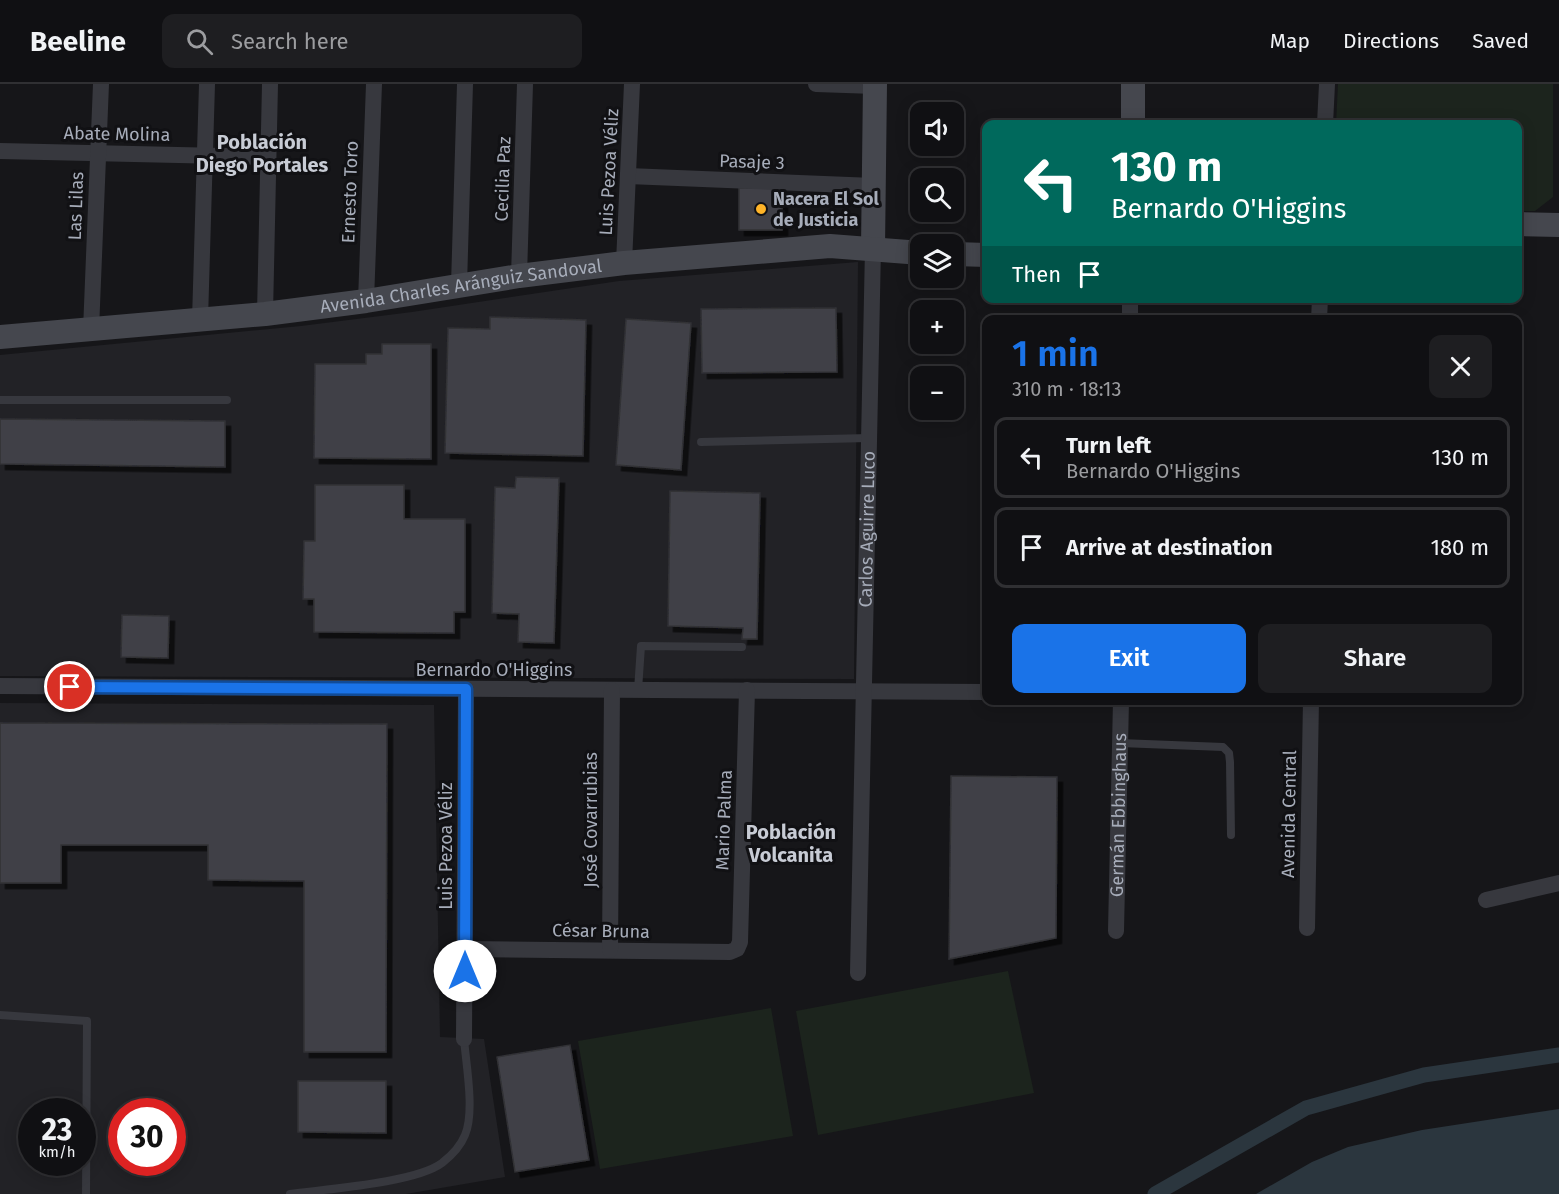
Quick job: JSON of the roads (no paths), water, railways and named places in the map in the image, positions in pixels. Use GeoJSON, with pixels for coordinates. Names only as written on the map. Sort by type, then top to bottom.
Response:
{"type":"FeatureCollection","features":[{"type":"Feature","properties":{"kind":"street","name":"Las Lilas"},"geometry":{"type":"LineString","coordinates":[[91,330],[101,84]]}},
{"type":"Feature","properties":{"kind":"street"},"geometry":{"type":"LineString","coordinates":[[200,320],[207,84]]}},
{"type":"Feature","properties":{"kind":"street"},"geometry":{"type":"LineString","coordinates":[[265,314],[270,84]]}},
{"type":"Feature","properties":{"kind":"street","name":"Ernesto Toro"},"geometry":{"type":"LineString","coordinates":[[366,301],[374,84]]}},
{"type":"Feature","properties":{"kind":"street"},"geometry":{"type":"LineString","coordinates":[[459,285],[465,84]]}},
{"type":"Feature","properties":{"kind":"street","name":"Cecilia Paz"},"geometry":{"type":"LineString","coordinates":[[519,276],[525,84]]}},
{"type":"Feature","properties":{"kind":"street","name":"Luis Pezoa Véliz"},"geometry":{"type":"LineString","coordinates":[[624,262],[632,84]]}},
{"type":"Feature","properties":{"kind":"street"},"geometry":{"type":"LineString","coordinates":[[816,84],[875,85]]}},
{"type":"Feature","properties":{"kind":"street"},"geometry":{"type":"LineString","coordinates":[[1133,84],[1133,120]]}},
{"type":"Feature","properties":{"kind":"street"},"geometry":{"type":"LineString","coordinates":[[1325,120],[1327,84]]}},
{"type":"Feature","properties":{"kind":"street","name":"Carlos Aguirre Luco"},"geometry":{"type":"LineString","coordinates":[[858,973],[875,85]]}},
{"type":"Feature","properties":{"kind":"street","name":"Abate Molina"},"geometry":{"type":"LineString","coordinates":[[0,151],[268,157]]}},
{"type":"Feature","properties":{"kind":"street","name":"Pasaje 3"},"geometry":{"type":"LineString","coordinates":[[628,176],[874,186]]}},
{"type":"Feature","properties":{"kind":"street"},"geometry":{"type":"LineString","coordinates":[[1522,224],[1559,225]]}},
{"type":"Feature","properties":{"kind":"street","name":"Avenida Charles Aránguiz Sandoval"},"geometry":{"type":"LineString","coordinates":[[0,337],[265,314],[624,262],[808,247],[850,246],[910,252]]}},
{"type":"Feature","properties":{"kind":"street"},"geometry":{"type":"LineString","coordinates":[[964,254],[982,255]]}},
{"type":"Feature","properties":{"kind":"street","name":"Bernardo O'Higgins"},"geometry":{"type":"LineString","coordinates":[[0,686],[982,692]]}},
{"type":"Feature","properties":{"kind":"street","name":"Luis Pezoa Véliz"},"geometry":{"type":"LineString","coordinates":[[464,1039],[466,689]]}},
{"type":"Feature","properties":{"kind":"street","name":"José Covarrubias"},"geometry":{"type":"LineString","coordinates":[[610,950],[612,690]]}},
{"type":"Feature","properties":{"kind":"street","name":"Mario Palma"},"geometry":{"type":"LineString","coordinates":[[737,949],[740,942],[747,690]]}},
{"type":"Feature","properties":{"kind":"street","name":"Germán Ebbinghaus"},"geometry":{"type":"LineString","coordinates":[[1116,931],[1121,705]]}},
{"type":"Feature","properties":{"kind":"street","name":"Avenida Central"},"geometry":{"type":"LineString","coordinates":[[1306,928],[1311,705]]}},
{"type":"Feature","properties":{"kind":"street"},"geometry":{"type":"LineString","coordinates":[[1486,900],[1559,883]]}},
{"type":"Feature","properties":{"kind":"street","name":"César Bruna"},"geometry":{"type":"LineString","coordinates":[[465,949],[730,952],[737,949]]}},
{"type":"Feature","properties":{"kind":"lane"},"geometry":{"type":"LineString","coordinates":[[0,400],[227,400]]}},
{"type":"Feature","properties":{"kind":"lane"},"geometry":{"type":"LineString","coordinates":[[701,442],[869,438]]}},
{"type":"Feature","properties":{"kind":"lane"},"geometry":{"type":"LineString","coordinates":[[638,690],[641,646],[742,647]]}},
{"type":"Feature","properties":{"kind":"lane"},"geometry":{"type":"LineString","coordinates":[[1120,743],[1223,747],[1229,753],[1230,762],[1231,835]]}},
{"type":"Feature","properties":{"kind":"lane"},"geometry":{"type":"LineString","coordinates":[[0,1015],[87,1021],[86,1194]]}},
{"type":"Feature","properties":{"kind":"lane"},"geometry":{"type":"LineString","coordinates":[[290,1194],[405,1177],[440,1164],[455,1150],[465,1135],[470,1112],[464,1039]]}},
{"type":"Feature","properties":{"kind":"waterway"},"geometry":{"type":"LineString","coordinates":[[1155,1194],[1306,1108],[1424,1075],[1559,1055]]}},
{"type":"Feature","properties":{"kind":"place","name":"Nacera El Sol de Justicia"},"geometry":{"type":"Point","coordinates":[761,209]}},
{"type":"Feature","properties":{"kind":"district","name":"Población Diego Portales"},"geometry":{"type":"Point","coordinates":[262,154]}},
{"type":"Feature","properties":{"kind":"district","name":"Población Volcanita"},"geometry":{"type":"Point","coordinates":[791,844]}}]}
